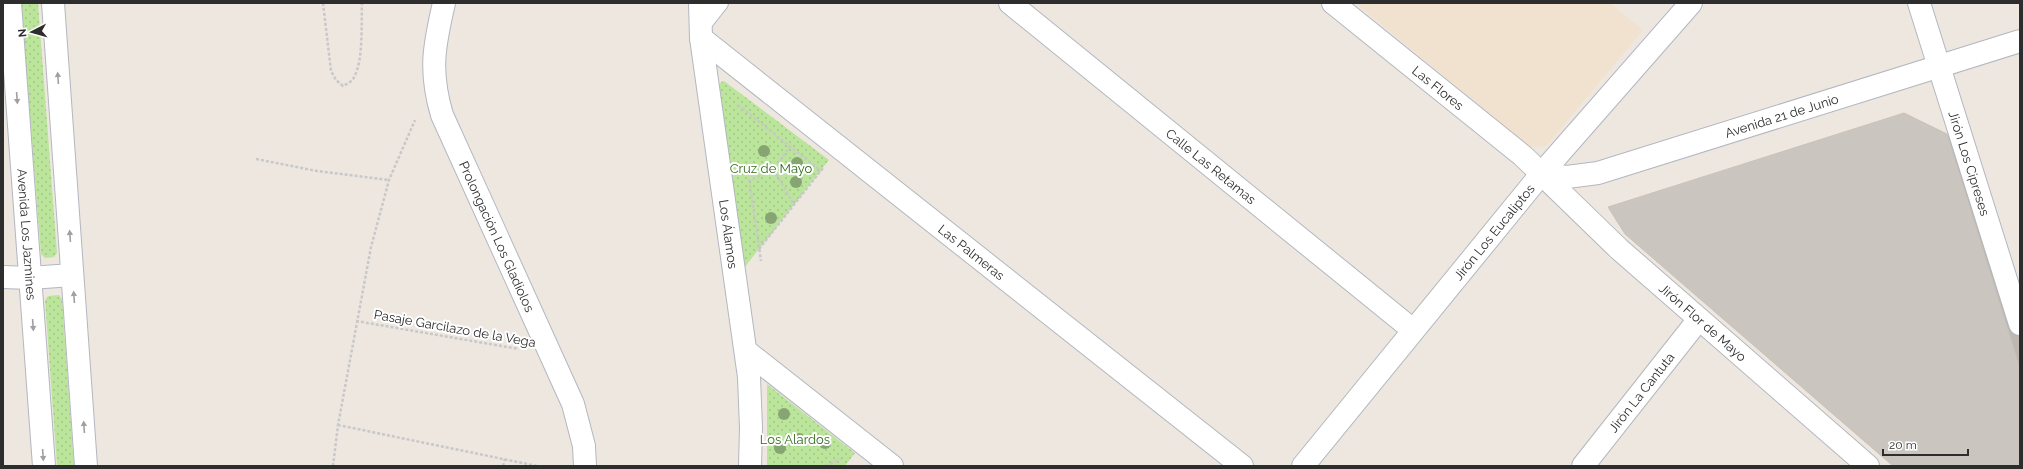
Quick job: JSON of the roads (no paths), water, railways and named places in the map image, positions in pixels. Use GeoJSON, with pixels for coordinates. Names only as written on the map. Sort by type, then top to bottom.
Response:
{"type":"FeatureCollection","features":[{"type":"Feature","properties":{"kind":"street","name":"Avenida Los Jazmines"},"geometry":{"type":"LineString","coordinates":[[10,3],[9,69],[30,278],[44,466]]}},
{"type":"Feature","properties":{"kind":"street"},"geometry":{"type":"LineString","coordinates":[[53,3],[86,466]]}},
{"type":"Feature","properties":{"kind":"street","name":"Prolongación Los Gladiolos"},"geometry":{"type":"LineString","coordinates":[[444,3],[433,60],[434,78],[442,115],[573,404],[584,446],[584,466]]}},
{"type":"Feature","properties":{"kind":"street","name":"Los Álamos"},"geometry":{"type":"LineString","coordinates":[[700,3],[701,33],[746,351],[750,402],[750,466]]}},
{"type":"Feature","properties":{"kind":"street","name":"Calle Las Retamas"},"geometry":{"type":"LineString","coordinates":[[1010,3],[1413,330]]}},
{"type":"Feature","properties":{"kind":"street","name":"Las Flores"},"geometry":{"type":"LineString","coordinates":[[1333,3],[1542,173]]}},
{"type":"Feature","properties":{"kind":"street","name":"Jirón Los Eucaliptos"},"geometry":{"type":"LineString","coordinates":[[1303,466],[1542,173],[1691,3]]}},
{"type":"Feature","properties":{"kind":"street","name":"Jirón Los Cipreses"},"geometry":{"type":"LineString","coordinates":[[1919,3],[2020,324]]}},
{"type":"Feature","properties":{"kind":"street","name":"Las Palmeras"},"geometry":{"type":"LineString","coordinates":[[701,33],[1242,466]]}},
{"type":"Feature","properties":{"kind":"street","name":"Avenida 21 de Junio"},"geometry":{"type":"LineString","coordinates":[[1542,173],[1567,177],[1598,173],[2020,41]]}},
{"type":"Feature","properties":{"kind":"street","name":"Jirón Flor de Mayo"},"geometry":{"type":"LineString","coordinates":[[1542,173],[1619,249],[1868,466]]}},
{"type":"Feature","properties":{"kind":"street"},"geometry":{"type":"LineString","coordinates":[[3,277],[30,278],[72,275]]}},
{"type":"Feature","properties":{"kind":"street","name":"Jirón La Cantuta"},"geometry":{"type":"LineString","coordinates":[[1583,466],[1699,319]]}},
{"type":"Feature","properties":{"kind":"street"},"geometry":{"type":"LineString","coordinates":[[746,351],[892,466]]}},
{"type":"Feature","properties":{"kind":"lane"},"geometry":{"type":"LineString","coordinates":[[701,33],[720,3]]}},
{"type":"Feature","properties":{"kind":"park label","name":"Cruz de Mayo"},"geometry":{"type":"Point","coordinates":[771,168]}},
{"type":"Feature","properties":{"kind":"park label","name":"Los Alardos"},"geometry":{"type":"Point","coordinates":[795,439]}}]}
